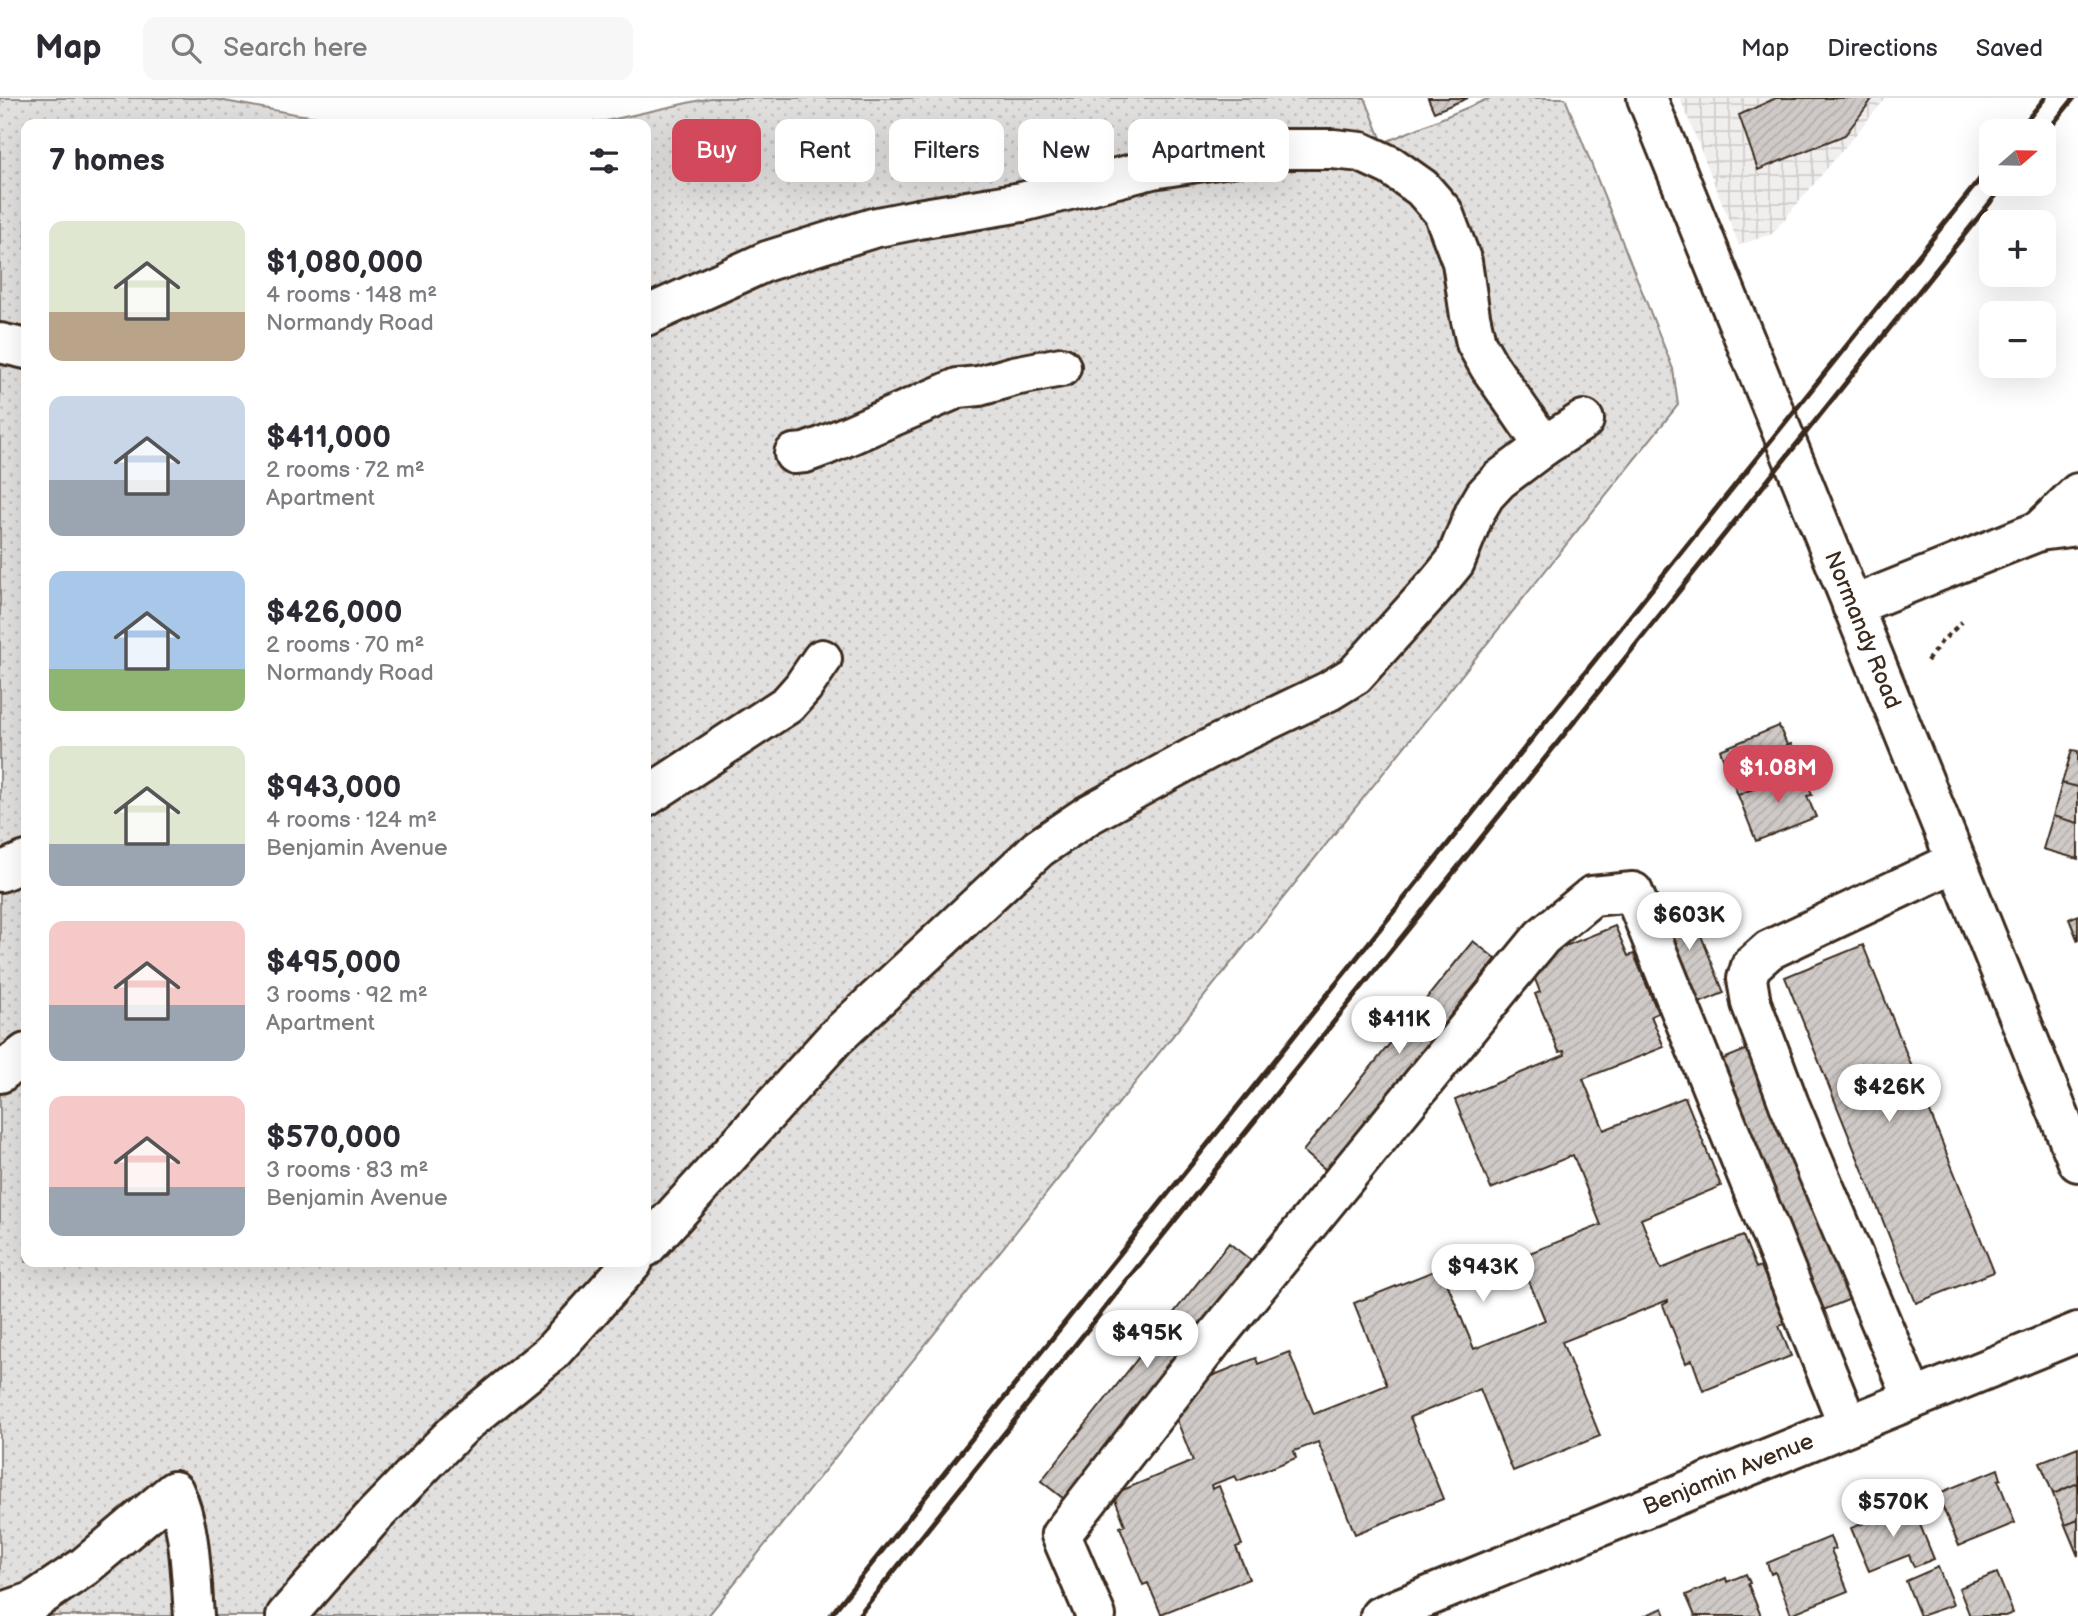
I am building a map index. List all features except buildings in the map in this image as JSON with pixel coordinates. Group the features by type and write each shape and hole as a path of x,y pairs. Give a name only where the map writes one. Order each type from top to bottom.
{"street":[{"name":"Normandy Road","path":"1647,98 2078,1162"},
{"path":"651,314 767,261 873,228 1022,202 1152,169 1283,149 1361,152 1391,166 1422,188 1443,212 1462,262 1476,342 1489,366 1545,446"},
{"path":"0,343 21,348"},
{"path":"794,454 815,450 958,388 979,386 1061,367"},
{"path":"651,1241 835,1038 1039,848 1088,815 1148,782 1220,743 1329,691 1355,675 1455,562 1475,512 1485,495 1499,480 1584,420"},
{"path":"2039,531 2078,494"},
{"path":"1852,606 2039,531 2078,526"},
{"path":"651,794 788,704 822,659"},
{"path":"0,872 21,862"},
{"path":"1913,1398 1789,1104 1751,1003 1747,979 1751,966 1769,950 1955,862"},
{"path":"1096,1616 1061,1535 1213,1340 1542,937 1592,896 1633,892 1848,1425"},
{"path":"0,1073 21,1057"},
{"path":"286,1616 374,1516 440,1448 489,1403 551,1353 628,1267"},
{"name":"Benjamin Avenue","path":"1380,1616 2078,1332"},
{"path":"0,1613 32,1602 62,1582 134,1527 174,1491 183,1521 194,1616"}],"path":[{"path":"1927,661 1942,641 1962,622"}],"shaded area":[{"path":"0,98 208,98 333,119 21,119 21,1267 651,1267 651,119 615,119 710,98 1365,98 1383,143 1490,98 1565,98 1673,369 1678,405 708,1616 0,1616"},
{"path":"1680,98 1886,98 1772,234 1739,245"}],"railway":[{"path":"2028,119 2045,98"},
{"path":"2056,120 2074,98"},
{"path":"830,1616 1979,180"},
{"path":"858,1616 1995,196"}]}
